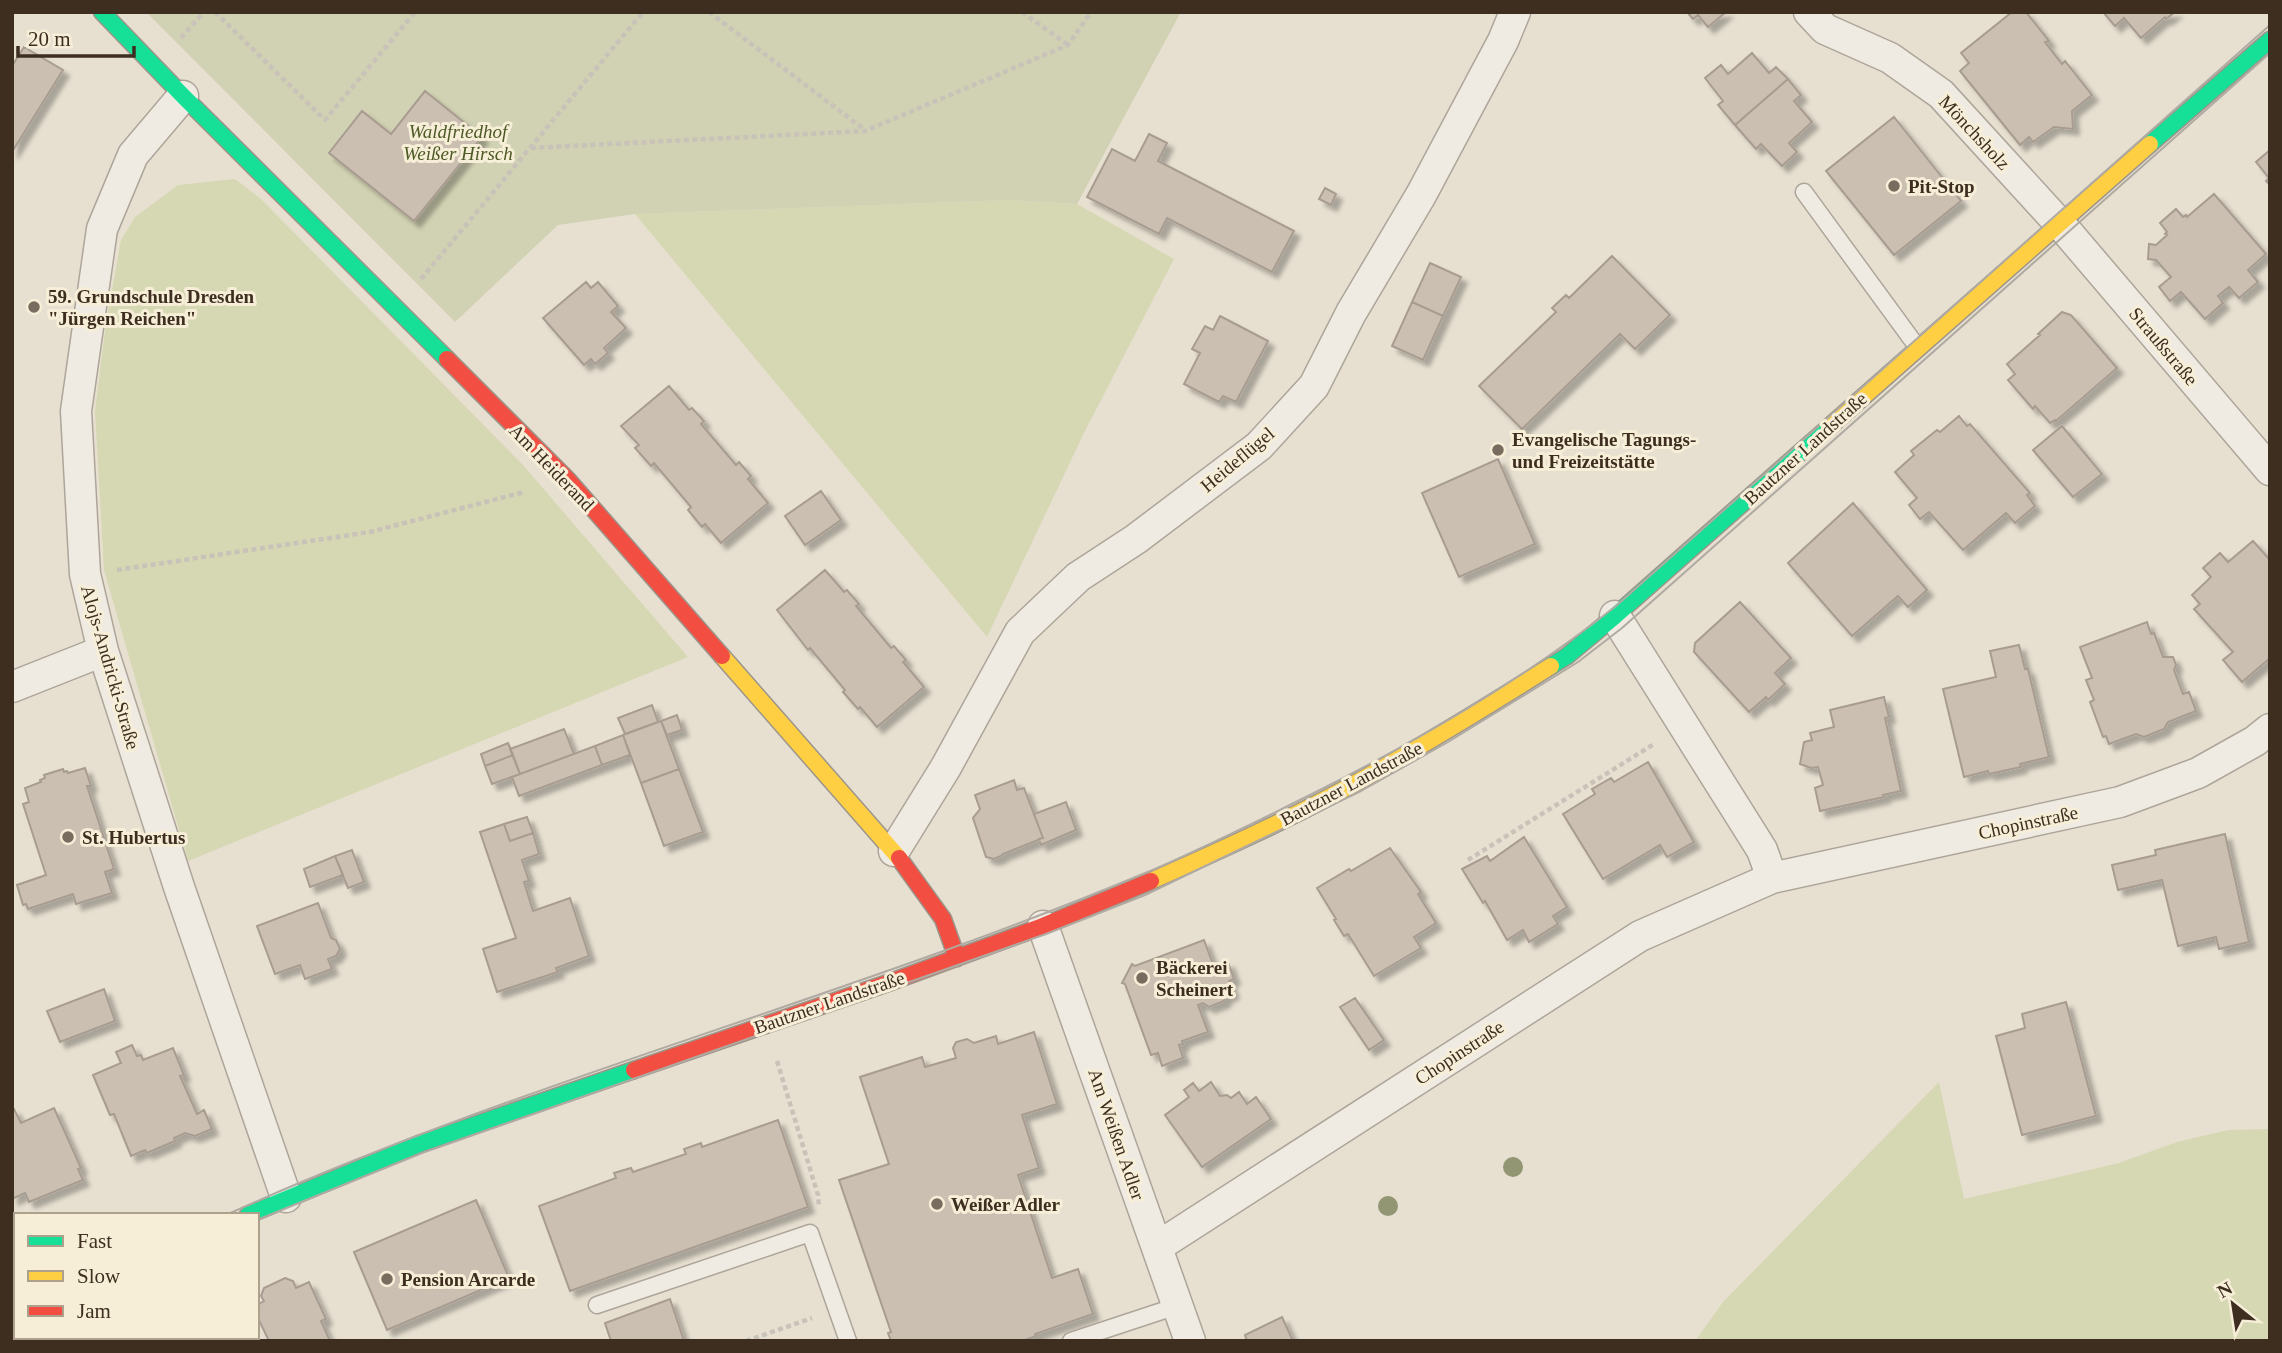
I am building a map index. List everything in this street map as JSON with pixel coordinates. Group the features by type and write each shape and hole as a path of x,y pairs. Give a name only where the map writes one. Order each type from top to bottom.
{"main road":[{"name":"Am Heiderand","path":"102,12 568,481 894,851 943,919 957,958"},
{"name":"Bautzner Landstraße","path":"252,1213 419,1144 957,958 1141,887 1356,783 1445,733 1567,656 1615,616 2270,40"}],"street":[{"name":"Heideflügel","path":"894,851 946,767 1020,632 1078,578 1136,539 1259,446 1314,386 1351,313 1421,195 1503,41 1515,12"},
{"name":"Mönchsholz","path":"1809,12 1825,29 1890,58 1941,94 2059,223"},
{"name":"Alojs-Andricki-Straße","path":"183,96 133,155 102,229 76,411 85,575 103,651 178,887 286,1197"},
{"name":"Straußstraße","path":"2059,223 2270,470"},
{"path":"1615,616 1762,850 1772,878"},
{"path":"12,687 103,651"},
{"name":"Chopinstraße","path":"1157,1247 1640,936 1772,878 2120,802 2198,773 2255,741 2270,729"},
{"name":"Am Weißen Adler","path":"1043,926 1190,1341"}],"lane":[{"path":"1804,192 1917,348"},
{"path":"597,1305 810,1233 848,1341"},
{"path":"1071,1341 1177,1306"}],"path":[{"path":"215,12 325,120 415,12"},
{"path":"396,309 643,12"},
{"path":"709,12 866,131"},
{"path":"1022,12 1069,45"},
{"path":"531,148 866,131 1069,45 1091,12"},
{"path":"85,575 370,531 568,481"},
{"path":"1468,860 1685,725"},
{"path":"766,1024 818,1195"},
{"path":"746,1341 837,1310"}],"green space":[{"name":"Waldfriedhof Weißer Hirsch","path":"146,12 1181,12 1077,204 1009,200 635,214 558,225 455,322"},
{"path":"235,179 260,198 523,465 688,657 188,861 104,570 95,411 106,323 121,240 135,217 178,185"},
{"path":"1009,200 1077,204 1174,259 1084,433 987,637 635,214"},
{"path":"1939,1082 1964,1199 2119,1163 2177,1142 2228,1130 2270,1129 2270,1341 1695,1341 1723,1302"}],"building":[{"path":"1687,12 1726,12 1708,27 1698,15 1693,19"},
{"path":"2012,12 2026,12 2049,41 2045,42 2062,64 2065,61 2092,95 2072,111 2073,129 2054,127 2033,142 2029,137 2020,145 1960,71 1969,63 1961,53"},
{"path":"2103,12 2175,12 2166,19 2165,17 2141,38 2124,18 2115,26"},
{"path":"24,47 63,70 12,152 12,66"},
{"path":"1752,53 1769,73 1776,67 1788,79 1735,125 1718,105 1723,101 1705,78 1721,65 1728,74"},
{"path":"1788,79 1801,95 1794,101 1812,122 1789,143 1797,152 1782,166 1761,144 1756,149 1735,125"},
{"path":"425,91 482,137 414,221 329,153 362,111 391,134"},
{"name":"Pit-Stop","path":"1894,117 1961,201 1894,255 1826,171"},
{"path":"1149,134 1167,143 1158,161 1294,231 1272,272 1167,218 1159,234 1087,197 1112,149 1135,161"},
{"path":"2270,150 2270,185 2266,181 2269,178 2256,162"},
{"path":"1325,188 1336,194 1331,205 1319,199"},
{"path":"2214,194 2266,254 2248,270 2258,282 2239,298 2229,287 2218,296 2223,303 2205,319 2181,292 2170,301 2159,287 2171,277 2156,260 2148,259 2149,244 2156,245 2167,235 2160,223 2176,209 2183,217 2187,217"},
{"path":"1612,256 1670,315 1635,349 1620,334 1522,429 1479,386 1556,312 1552,308 1566,295 1569,298"},
{"path":"1430,263 1461,277 1443,316 1412,302"},
{"path":"586,282 591,288 598,282 618,306 611,312 626,328 604,348 608,353 595,364 591,359 584,365 543,318"},
{"path":"1412,302 1443,316 1423,360 1392,346"},
{"path":"2062,312 2071,315 2117,368 2056,421 2050,423 2035,406 2033,409 2008,380 2015,374 2007,364"},
{"path":"1220,316 1268,341 1236,402 1223,396 1219,402 1184,384 1200,353 1192,349 1205,326 1213,330"},
{"path":"669,386 689,410 692,408 704,421 701,424 736,465 739,462 751,476 748,479 768,503 721,543 705,524 702,527 688,510 691,507 654,463 651,466 635,448 639,445 621,426"},
{"path":"1959,416 1967,426 1970,424 2030,493 2027,495 2035,506 2015,523 2006,513 1963,550 1929,512 1920,519 1909,505 1917,498 1895,472 1914,455 1911,451"},
{"path":"2062,426 2102,474 2073,497 2033,450"},
{"path":"1498,459 1535,544 1459,577 1422,493"},
{"path":"821,491 841,520 805,545 785,516"},
{"path":"1853,503 1927,590 1908,607 1898,596 1852,636 1788,563"},
{"path":"2253,541 2270,560 2270,658 2242,682 2223,660 2233,652 2194,609 2200,604 2192,595 2211,577 2203,568 2220,553 2228,562"},
{"path":"825,570 844,592 847,590 859,604 856,606 891,648 894,646 906,660 903,662 924,687 877,727 843,692 845,690 810,648 808,650 777,610"},
{"path":"1740,602 1791,658 1775,673 1785,684 1768,700 1766,697 1749,712 1694,652 1695,643"},
{"path":"2147,622 2163,657 2173,657 2176,665 2174,670 2183,694 2189,692 2196,711 2168,722 2164,729 2144,737 2136,734 2109,744 2106,736 2103,737 2090,702 2094,700 2086,680 2092,678 2080,647"},
{"path":"2019,645 2025,669 2028,669 2049,757 2020,764 2021,767 1964,777 1943,689 1996,677 1990,651"},
{"path":"1884,697 1889,717 1885,718 1901,791 1820,811 1815,788 1823,785 1818,767 1811,768 1800,764 1804,742 1812,740 1810,733 1834,727 1830,710"},
{"path":"652,705 658,722 625,734 618,718"},
{"path":"677,715 682,730 667,735 661,721"},
{"path":"661,721 679,769 641,783 623,735"},
{"path":"564,729 574,754 520,774 510,749"},
{"path":"623,735 630,755 602,765 595,746"},
{"path":"508,743 513,755 485,766 481,754"},
{"path":"595,746 602,765 519,796 512,777"},
{"path":"513,755 520,774 492,784 485,766"},
{"path":"1648,762 1694,842 1667,857 1660,845 1603,879 1563,814 1595,794 1592,789 1611,778 1614,782"},
{"name":"St. Hubertus","path":"85,768 91,786 87,786 114,869 105,872 112,893 76,904 73,894 28,909 26,904 23,905 17,885 46,875 23,804 29,802 25,788 41,782 40,780 45,778 44,775 63,769 68,773"},
{"path":"679,769 703,832 664,846 641,783"},
{"path":"1014,780 1017,790 1024,788 1043,838 994,859 986,857 973,818 980,809 975,795"},
{"path":"1066,802 1076,830 1041,845 1039,839 1043,838 1034,814"},
{"path":"527,817 533,833 510,841 504,824"},
{"path":"504,824 510,841 533,833 539,854 522,860 529,881 524,882 533,911 570,898 589,956 556,968 558,972 497,992 483,949 516,938 480,832"},
{"path":"2225,834 2249,942 2219,949 2216,937 2178,946 2162,880 2118,890 2112,865 2156,855 2155,850"},
{"path":"1524,837 1567,907 1553,916 1558,924 1529,942 1523,930 1507,940 1485,901 1483,903 1462,869 1487,856 1490,861"},
{"path":"1390,848 1421,892 1418,894 1436,923 1414,937 1421,948 1374,976 1348,934 1344,936 1317,888"},
{"path":"352,850 364,882 348,888 335,856"},
{"path":"335,856 343,875 310,887 304,869"},
{"path":"318,903 331,938 336,940 340,949 336,956 328,959 332,969 305,979 300,965 275,974 257,926"},
{"path":"1204,940 1214,967 1228,962 1234,979 1229,981 1233,993 1226,996 1224,1001 1209,1007 1203,1003 1198,1005 1208,1032 1182,1041 1183,1044 1179,1045 1183,1058 1162,1066 1158,1053 1151,1055 1125,984 1122,983 1132,964 1135,966"},
{"path":"104,989 115,1021 60,1042 47,1011"},
{"path":"1355,998 1384,1040 1369,1050 1340,1007"},
{"path":"2066,1002 2096,1116 2022,1135 1996,1036 2025,1028 2022,1014"},
{"name":"Weißer Adler","path":"1034,1032 1057,1104 1022,1115 1039,1168 1018,1175 1052,1278 1078,1269 1093,1314 1022,1341 891,1341 888,1333 891,1332 839,1180 889,1164 860,1077 922,1057 925,1067 956,1058 953,1048 956,1042 967,1039 974,1043 996,1036 998,1044"},
{"path":"132,1045 137,1056 141,1055 143,1060 173,1048 184,1075 180,1076 197,1114 204,1110 212,1129 195,1136 185,1133 174,1138 175,1141 147,1153 145,1150 131,1156 114,1114 110,1115 93,1075 121,1063 116,1052"},
{"path":"1211,1082 1220,1096 1227,1095 1231,1098 1239,1092 1247,1104 1256,1097 1271,1119 1202,1167 1165,1115 1189,1097 1184,1090 1193,1083 1199,1091"},
{"path":"54,1108 81,1168 78,1169 83,1180 29,1202 25,1193 12,1199 12,1110 14,1109 21,1123"},
{"path":"778,1120 808,1207 570,1291 539,1206 616,1178 614,1173 631,1168 633,1172 686,1154 684,1149 701,1143 702,1147"},
{"path":"476,1200 509,1278 387,1330 354,1252"},
{"path":"285,1278 293,1281 296,1288 309,1282 326,1319 321,1321 330,1341 269,1341 259,1320 259,1304 264,1301 261,1296 264,1288"},
{"path":"670,1299 684,1341 611,1341 605,1323"},
{"path":"1282,1317 1293,1341 1247,1341 1245,1335"}],"tram line":[{"path":"231,1213 451,1123 910,963 1138,876 1304,798 1426,733 1504,686 1616,606 2270,25"},
{"path":"259,1219 422,1153 1046,934 1145,895 1361,791 1448,742 1578,662 1622,628 2270,53"}],"traffic: fast":[{"path":"102,12 447,359"},
{"path":"2150,144 2270,40"},
{"path":"1551,666 1615,616 1829,427"},
{"path":"253,1213 419,1144 634,1070"}],"traffic: slow":[{"path":"1829,427 2150,144"},
{"path":"722,656 899,858"},
{"path":"1151,881 1334,795 1551,666"}],"traffic: jam":[{"path":"447,359 568,480 722,656"},
{"path":"899,858 943,919 957,958"},
{"path":"634,1070 885,984 1043,926 1151,881"}],"place":[{"name":"Pit-Stop","path":"1894,186"},
{"name":"59. Grundschule Dresden \"Jürgen Reichen\"","path":"34,307"},
{"name":"Evangelische Tagungs- und Freizeitstätte","path":"1498,450"},
{"name":"St. Hubertus","path":"68,837"},
{"name":"Bäckerei Scheinert","path":"1142,978"},
{"name":"Weißer Adler","path":"937,1204"},
{"name":"Pension Arcarde","path":"387,1279"}]}
